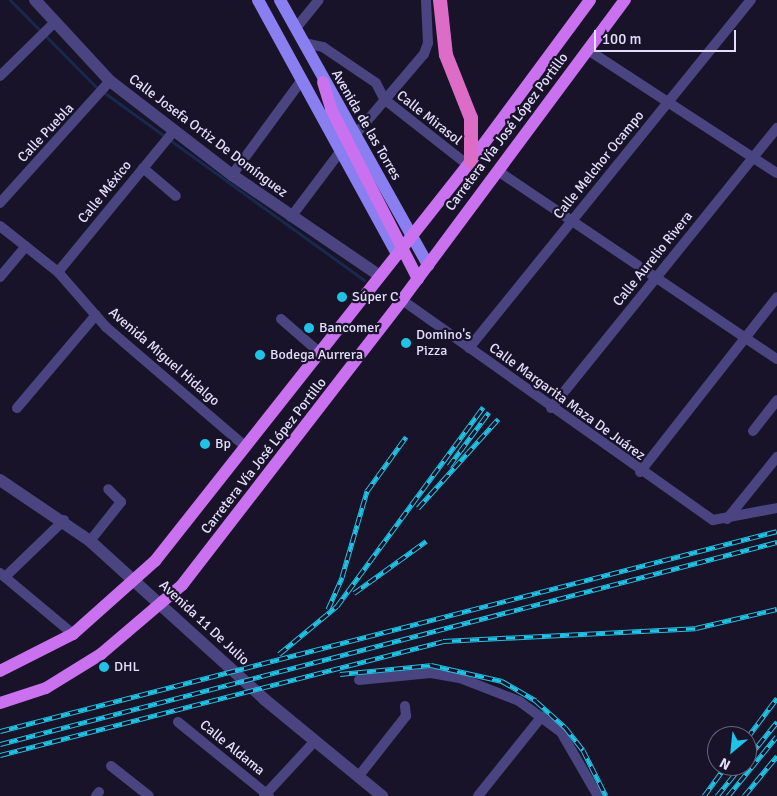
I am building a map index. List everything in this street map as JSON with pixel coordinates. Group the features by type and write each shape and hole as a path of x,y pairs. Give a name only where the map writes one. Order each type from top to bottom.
{"highway":[{"path":"440,0 446,55 471,118 470,163"}],"main road":[{"path":"258,0 284,45 301,81 340,152 418,279"},
{"name":"Avenida de las Torres","path":"280,0 323,82 356,135 428,265"},
{"name":"Carretera Vía José López Portillo","path":"0,671 72,634 155,561 470,163 590,0"},
{"name":"Carretera Vía José López Portillo","path":"0,703 46,688 73,672 164,604 266,480 625,0"},
{"path":"270,21 286,12"},
{"path":"284,45 323,82 331,109 400,250"}],"street":[{"name":"Calle Josefa Ortiz De Domínguez","path":"35,0 107,84 169,136 232,175 380,276"},
{"path":"296,28 319,0"},
{"path":"356,135 426,48 426,0"},
{"name":"Calle Melchor Ocampo","path":"469,348 751,0"},
{"path":"0,76 54,23"},
{"name":"Calle Mirasol","path":"304,43 323,47 376,83 384,99 470,163"},
{"path":"588,50 777,173"},
{"path":"232,175 301,81"},
{"name":"Calle Puebla","path":"0,203 97,98 107,84"},
{"name":"Calle Aurelio Rivera","path":"551,408 777,128"},
{"name":"Calle México","path":"58,272 169,136"},
{"path":"291,217 340,152"},
{"path":"143,168 176,196"},
{"path":"498,171 777,359"},
{"name":"Avenida Miguel Hidalgo","path":"0,226 58,272 96,315 245,446"},
{"path":"0,277 26,246"},
{"path":"640,472 777,297"},
{"name":"Calle Margarita Maza De Juárez","path":"402,300 640,472 723,521"},
{"path":"17,408 96,315"},
{"path":"281,319 319,352"},
{"path":"753,431 777,400"},
{"path":"723,521 777,457"},
{"name":"Avenida 11 De Julio","path":"0,480 64,520 90,541 164,604 314,742 382,796"},
{"path":"90,541 121,502 108,489"},
{"path":"723,521 777,508"},
{"path":"64,520 2,575 72,634"},
{"path":"358,680 399,673 460,678 498,691 542,716 574,750 598,796"},
{"path":"358,777 406,716 405,706"},
{"path":"478,796 542,716"},
{"name":"Calle Aldama","path":"178,722 266,795"},
{"path":"266,795 314,742"},
{"path":"111,766 150,796"}],"waterway":[{"path":"10,0 95,86 364,280"}],"railway":[{"path":"279,654 337,606 483,407"},
{"path":"449,466 489,412"},
{"path":"418,508 498,419"},
{"path":"328,609 342,577 367,491 406,437"},
{"path":"0,731 777,531"},
{"path":"354,593 426,541"},
{"path":"0,744 777,542"},
{"path":"0,755 443,641 696,628 777,609"},
{"path":"340,674 431,665 502,681 536,701 565,727 583,750 606,796"},
{"path":"756,726 777,698"},
{"path":"757,747 777,722"},
{"path":"728,796 777,736"},
{"path":"744,796 777,756"},
{"path":"704,796 719,776"},
{"path":"717,796 733,776"}],"place":[{"name":"Súper C","path":"342,297"},
{"name":"Bancomer","path":"309,328"},
{"name":"Domino's Pizza","path":"406,343"},
{"name":"Bodega Aurrera","path":"260,355"},
{"name":"Bp","path":"205,444"},
{"name":"DHL","path":"104,667"}]}
